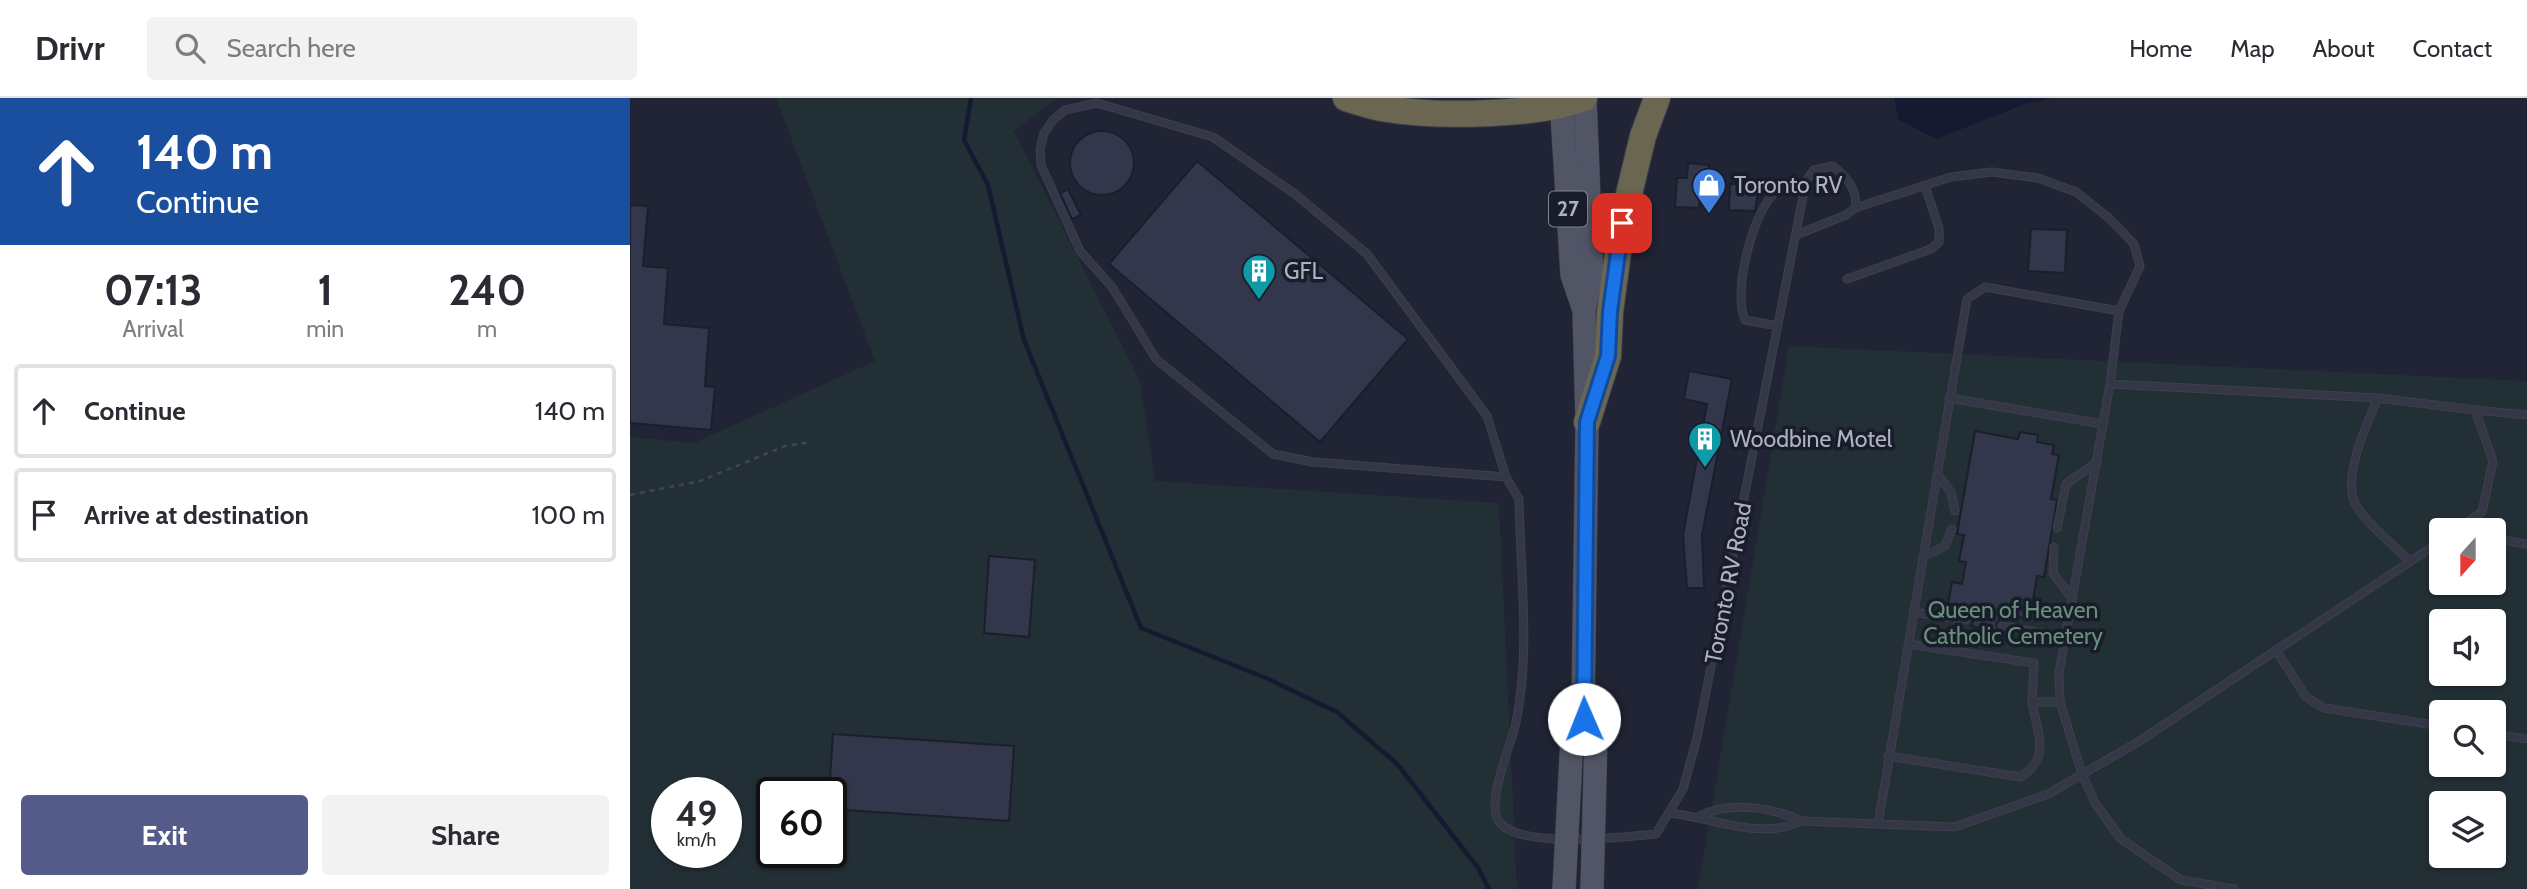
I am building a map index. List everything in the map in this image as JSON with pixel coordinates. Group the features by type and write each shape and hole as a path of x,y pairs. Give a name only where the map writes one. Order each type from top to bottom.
{"highway":[{"path":"1346,98 1386,109 1425,113 1573,100"},
{"path":"1587,422 1608,356 1610,312 1622,223 1643,136 1657,98"}],"main road":[{"name":"27","path":"1564,889 1572,738 1584,719 1587,422 1584,310 1572,275 1573,100"},
{"name":"27","path":"1584,719 1596,736 1592,889"}],"lane":[{"path":"1097,103 1213,137 1295,194 1367,254 1486,416 1506,477 1313,463 1273,454 1156,359 1112,287 1080,251 1041,165 1040,149 1044,133 1053,120 1081,104 1097,103"},
{"path":"1778,326 1745,320 1739,308 1748,247 1767,201 1778,190 1791,185 1805,187 1814,170 1833,166 1849,179 1856,199 1855,208"},
{"path":"1796,235 1846,215 1855,208 1951,177 1992,172 2038,178 2076,192 2109,218 2134,244 2140,266 2119,311 2110,384 2059,673 2060,702 2082,774 2095,803 2121,839 2181,880 2234,889"},
{"path":"1847,279 1931,249 1939,242 1939,228 1925,186"},
{"name":"Toronto RV Road","path":"1506,477 1519,499 1522,659 1516,720 1493,801 1498,821 1514,833 1566,840 1656,834 1683,789 1697,738 1805,187"},
{"path":"1878,824 1964,310 1973,293 1984,287 2119,311"},
{"path":"2110,384 2378,398 2527,415"},
{"path":"1949,398 2103,424"},
{"path":"2378,398 2361,436 2352,474 2356,505 2410,562"},
{"path":"2474,518 2482,512 2493,461 2475,410"},
{"path":"2057,528 2066,484 2097,462"},
{"path":"1938,475 1951,492 1955,511"},
{"path":"1923,557 1945,546 1952,529"},
{"path":"2506,541 2527,544"},
{"path":"2054,547 2053,573 2072,598"},
{"path":"1700,816 1718,807 1785,812 1801,821 1955,827 2048,794 2138,742 2429,549"},
{"path":"1913,612 1966,620"},
{"path":"2002,626 2065,637"},
{"path":"1888,756 2020,777 2034,769 2041,755 2032,702 2034,663 1908,644"},
{"path":"2276,650 2306,697 2324,708 2429,724"},
{"path":"2032,702 2060,702"},
{"path":"2506,736 2527,739"},
{"path":"1669,813 1700,816 1720,825 1786,828 1801,821"}],"path":[{"path":"630,495 700,481 785,446 811,442"}],"green space":[{"path":"776,98 1058,98 1014,131 1140,381 1155,481 1499,503 1517,889 630,889 630,437 694,443 875,361"},
{"name":"Queen of Heaven Catholic Cemetery","path":"1789,346 2527,381 2527,889 1698,889"}],"water":[{"path":"1894,98 2052,98 2025,104 1936,139 1899,120"}],"building":[{"path":"1096,131 1108,131 1125,140 1132,151 1132,175 1125,186 1108,195 1096,195 1084,190 1075,181 1070,169 1070,157 1075,145 1084,136"},
{"name":"GFL","path":"1197,161 1408,339 1320,442 1109,264"},
{"path":"1688,163 1709,165 1707,187 1701,186 1699,208 1675,207 1677,178 1687,178"},
{"path":"1730,184 1759,186 1755,211 1729,210"},
{"path":"1068,189 1081,215 1072,219 1060,193"},
{"path":"630,205 648,206 643,266 668,268 664,324 709,328 705,386 715,387 711,430 630,423"},
{"path":"2031,229 2067,230 2065,273 2028,271"},
{"name":"Woodbine Motel","path":"1689,371 1732,379 1702,535 1704,588 1687,588 1683,535 1707,404 1684,399"},
{"path":"1975,431 2018,439 2020,432 2038,435 2037,442 2054,445 2052,454 2059,455 2051,499 2057,500 2044,577 2037,576 2030,619 2003,614 1996,624 1998,631 1972,626 1975,609 1948,604 1952,582 1962,584 1966,562 1959,561 1964,535 1957,534"},
{"path":"989,556 1035,560 1029,637 984,633"},
{"path":"833,734 1014,746 1009,821 847,810 847,777 830,777"}],"waterway":[{"path":"971,98 964,140 988,185 1024,340 1141,628 1266,678 1337,712 1398,765 1478,868 1489,889"}],"place":[{"name":"Toronto RV","path":"1709,215"},
{"name":"GFL","path":"1259,301"},
{"name":"Woodbine Motel","path":"1705,469"}],"route":[{"path":"1584,719 1587,422 1608,356 1610,312 1622,223"}]}
